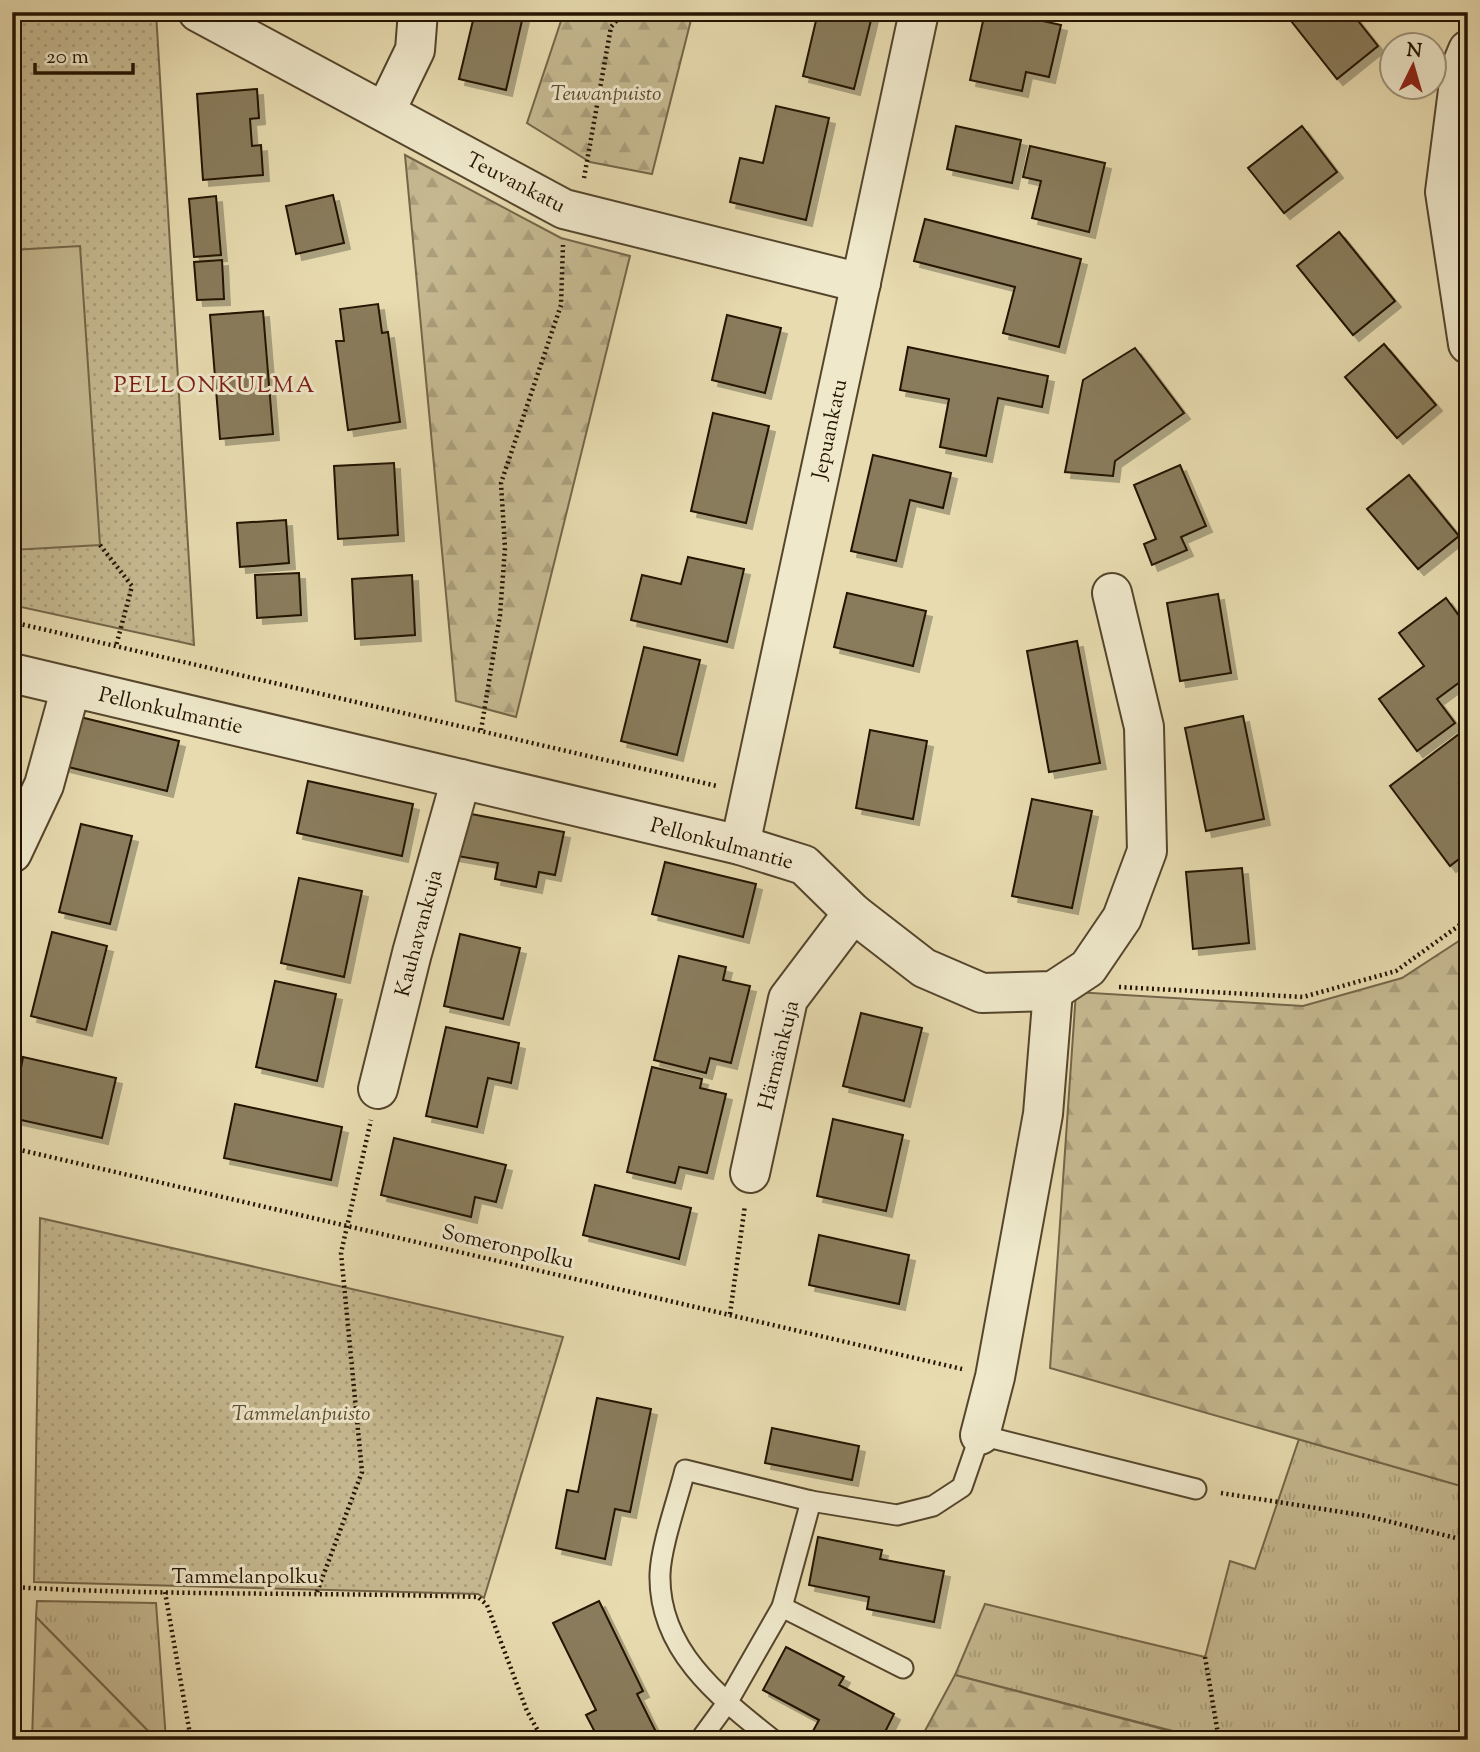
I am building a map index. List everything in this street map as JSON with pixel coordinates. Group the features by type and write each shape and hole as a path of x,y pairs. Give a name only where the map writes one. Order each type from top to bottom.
{"street":[{"name":"Teuvankatu","path":"198,12 564,209 861,284"},
{"path":"384,112 415,50 418,12"},
{"name":"Jepuankatu","path":"740,845 919,12"},
{"path":"1468,50 1461,67 1445,192 1468,344"},
{"path":"980,1435 995,1377 1043,1114 1053,992 1088,968 1122,918 1147,851 1144,727 1111,593"},
{"name":"Pellonkulmantie","path":"12,673 740,845 804,865 853,913 924,968 982,993 1053,992"},
{"path":"12,853 44,785 71,687"},
{"name":"Kauhavankuja","path":"378,1088 412,953 461,779"},
{"name":"Härmänkuja","path":"750,1173 788,999 853,913"}],"lane":[{"path":"773,1740 727,1703 686,1661 664,1614 660,1573 685,1470 811,1501 897,1516 933,1506 962,1487 980,1435 1196,1489"},
{"path":"700,1740 727,1703 782,1607 811,1501"},
{"path":"782,1607 903,1668"}],"path":[{"path":"584,178 611,27 624,12"},
{"path":"572,171 584,178 598,181"},
{"path":"481,730 500,615 505,548 501,483 561,305 564,209"},
{"path":"100,545 132,586 116,646"},
{"path":"12,621 751,794"},
{"path":"1088,968 1117,987 1303,997 1396,971 1468,919"},
{"path":"317,1592 362,1472 341,1254 378,1088"},
{"name":"Someronpolku","path":"12,1148 995,1377"},
{"path":"730,1314 750,1173"},
{"path":"1196,1489 1367,1516 1468,1541"},
{"name":"Tammelanpolku","path":"12,1587 100,1593 317,1592 478,1597 487,1605 527,1711 543,1740"},
{"path":"165,1592 191,1740"},
{"path":"1205,1657 1219,1740"}],"green space":[{"path":"12,12 156,12 194,645 12,605"},
{"name":"Teuvanpuisto","path":"564,12 693,12 652,174 590,162 527,123"},
{"path":"405,155 561,238 630,256 516,717 456,701"},
{"path":"80,246 100,545 12,550 12,250"},
{"path":"1468,935 1468,1488 1050,1368 1076,992 1303,1006 1402,978"},
{"name":"Tammelanpuisto","path":"40,1218 563,1337 484,1598 478,1594 34,1582"},
{"path":"1299,1439 1468,1488 1468,1740 1208,1740 955,1675 985,1604 1205,1657 1230,1561 1255,1569"},
{"path":"37,1601 156,1603 166,1740 157,1740 36,1617"},
{"path":"36,1617 157,1740 32,1740"},
{"path":"955,1675 1205,1740 920,1740"}],"building":[{"path":"475,12 524,12 506,90 459,79"},
{"path":"818,12 873,12 854,89 803,76"},
{"path":"985,12 1002,12 1061,25 1049,77 1026,72 1022,91 970,80"},
{"path":"1284,12 1351,12 1378,46 1337,79"},
{"path":"257,89 259,118 250,119 252,146 261,145 263,175 203,180 197,94"},
{"path":"776,106 829,118 806,220 730,202 740,158 763,163"},
{"path":"956,126 1021,140 1012,183 947,169"},
{"path":"1302,126 1337,172 1284,213 1248,168"},
{"path":"1030,146 1105,163 1089,232 1032,218 1041,181 1023,177"},
{"path":"333,195 344,243 296,254 286,206"},
{"path":"216,196 221,255 194,257 189,199"},
{"path":"925,219 1081,259 1059,347 1003,333 1015,287 914,261"},
{"path":"1339,232 1395,301 1353,335 1297,266"},
{"path":"222,260 224,299 197,300 194,262"},
{"path":"378,304 382,333 388,332 400,422 348,430 336,341 344,341 340,309"},
{"path":"263,311 273,434 220,439 210,315"},
{"path":"727,315 781,328 765,393 712,380"},
{"path":"1384,344 1436,405 1397,438 1345,377"},
{"path":"908,347 1048,376 1042,407 998,398 986,456 940,447 949,399 900,390"},
{"path":"1135,348 1184,413 1115,461 1113,476 1065,472 1083,380"},
{"path":"713,413 769,426 746,523 691,511"},
{"path":"873,455 951,473 943,508 910,500 896,561 851,551"},
{"path":"394,463 398,535 338,539 334,466"},
{"path":"1180,465 1206,526 1181,537 1187,550 1152,565 1144,544 1156,539 1134,485"},
{"path":"1409,475 1459,536 1418,569 1367,509"},
{"path":"286,520 289,563 240,567 237,523"},
{"path":"688,557 744,569 727,642 631,620 642,575 681,584"},
{"path":"299,573 301,615 257,618 255,575"},
{"path":"412,575 415,635 355,639 352,579"},
{"path":"847,593 926,611 913,666 834,647"},
{"path":"1218,594 1231,673 1180,681 1167,603"},
{"path":"1446,598 1468,628 1468,676 1437,699 1455,723 1417,751 1379,699 1424,666 1399,633"},
{"path":"1077,641 1100,763 1049,772 1027,651"},
{"path":"644,647 700,660 677,755 621,741"},
{"path":"76,716 179,741 167,791 64,766"},
{"path":"1243,716 1264,819 1206,831 1185,728"},
{"path":"870,730 927,741 913,819 856,808"},
{"path":"1463,731 1468,738 1468,777 1459,784 1468,795 1468,852 1450,866 1390,786"},
{"path":"308,781 413,804 402,856 297,833"},
{"path":"1032,799 1092,811 1072,908 1012,896"},
{"path":"461,812 564,832 555,875 539,872 536,887 495,879 498,863 452,855"},
{"path":"81,824 132,836 110,924 59,912"},
{"path":"665,862 756,884 743,937 652,914"},
{"path":"1242,868 1249,943 1193,949 1186,872"},
{"path":"299,878 362,891 344,977 281,963"},
{"path":"52,932 107,946 86,1030 31,1016"},
{"path":"460,934 520,948 503,1019 444,1006"},
{"path":"679,956 726,967 723,980 750,986 731,1063 710,1058 706,1073 654,1060"},
{"path":"275,981 336,994 317,1081 256,1067"},
{"path":"861,1013 922,1028 904,1101 843,1086"},
{"path":"446,1027 519,1043 511,1083 488,1078 477,1127 426,1116"},
{"path":"23,1057 116,1078 102,1138 12,1118 12,1071 20,1073"},
{"path":"652,1067 702,1079 700,1088 726,1094 707,1173 679,1167 675,1183 627,1172"},
{"path":"235,1104 342,1127 331,1180 224,1158"},
{"path":"833,1119 903,1135 886,1211 817,1196"},
{"path":"394,1138 506,1165 496,1202 475,1197 471,1217 381,1195"},
{"path":"595,1185 691,1208 679,1259 583,1235"},
{"path":"819,1235 909,1255 899,1304 809,1285"},
{"path":"597,1398 651,1409 630,1512 615,1509 605,1559 556,1548 567,1490 578,1492"},
{"path":"772,1428 859,1446 852,1480 765,1463"},
{"path":"818,1537 882,1550 880,1559 944,1571 934,1622 867,1609 869,1597 809,1585"},
{"path":"599,1601 643,1691 637,1694 660,1740 599,1740 586,1715 596,1710 553,1623"},
{"path":"786,1647 844,1677 839,1685 894,1714 881,1740 831,1740 813,1731 819,1720 763,1690"}],"district":[{"name":"PELLONKULMA","path":"215,384"}]}
